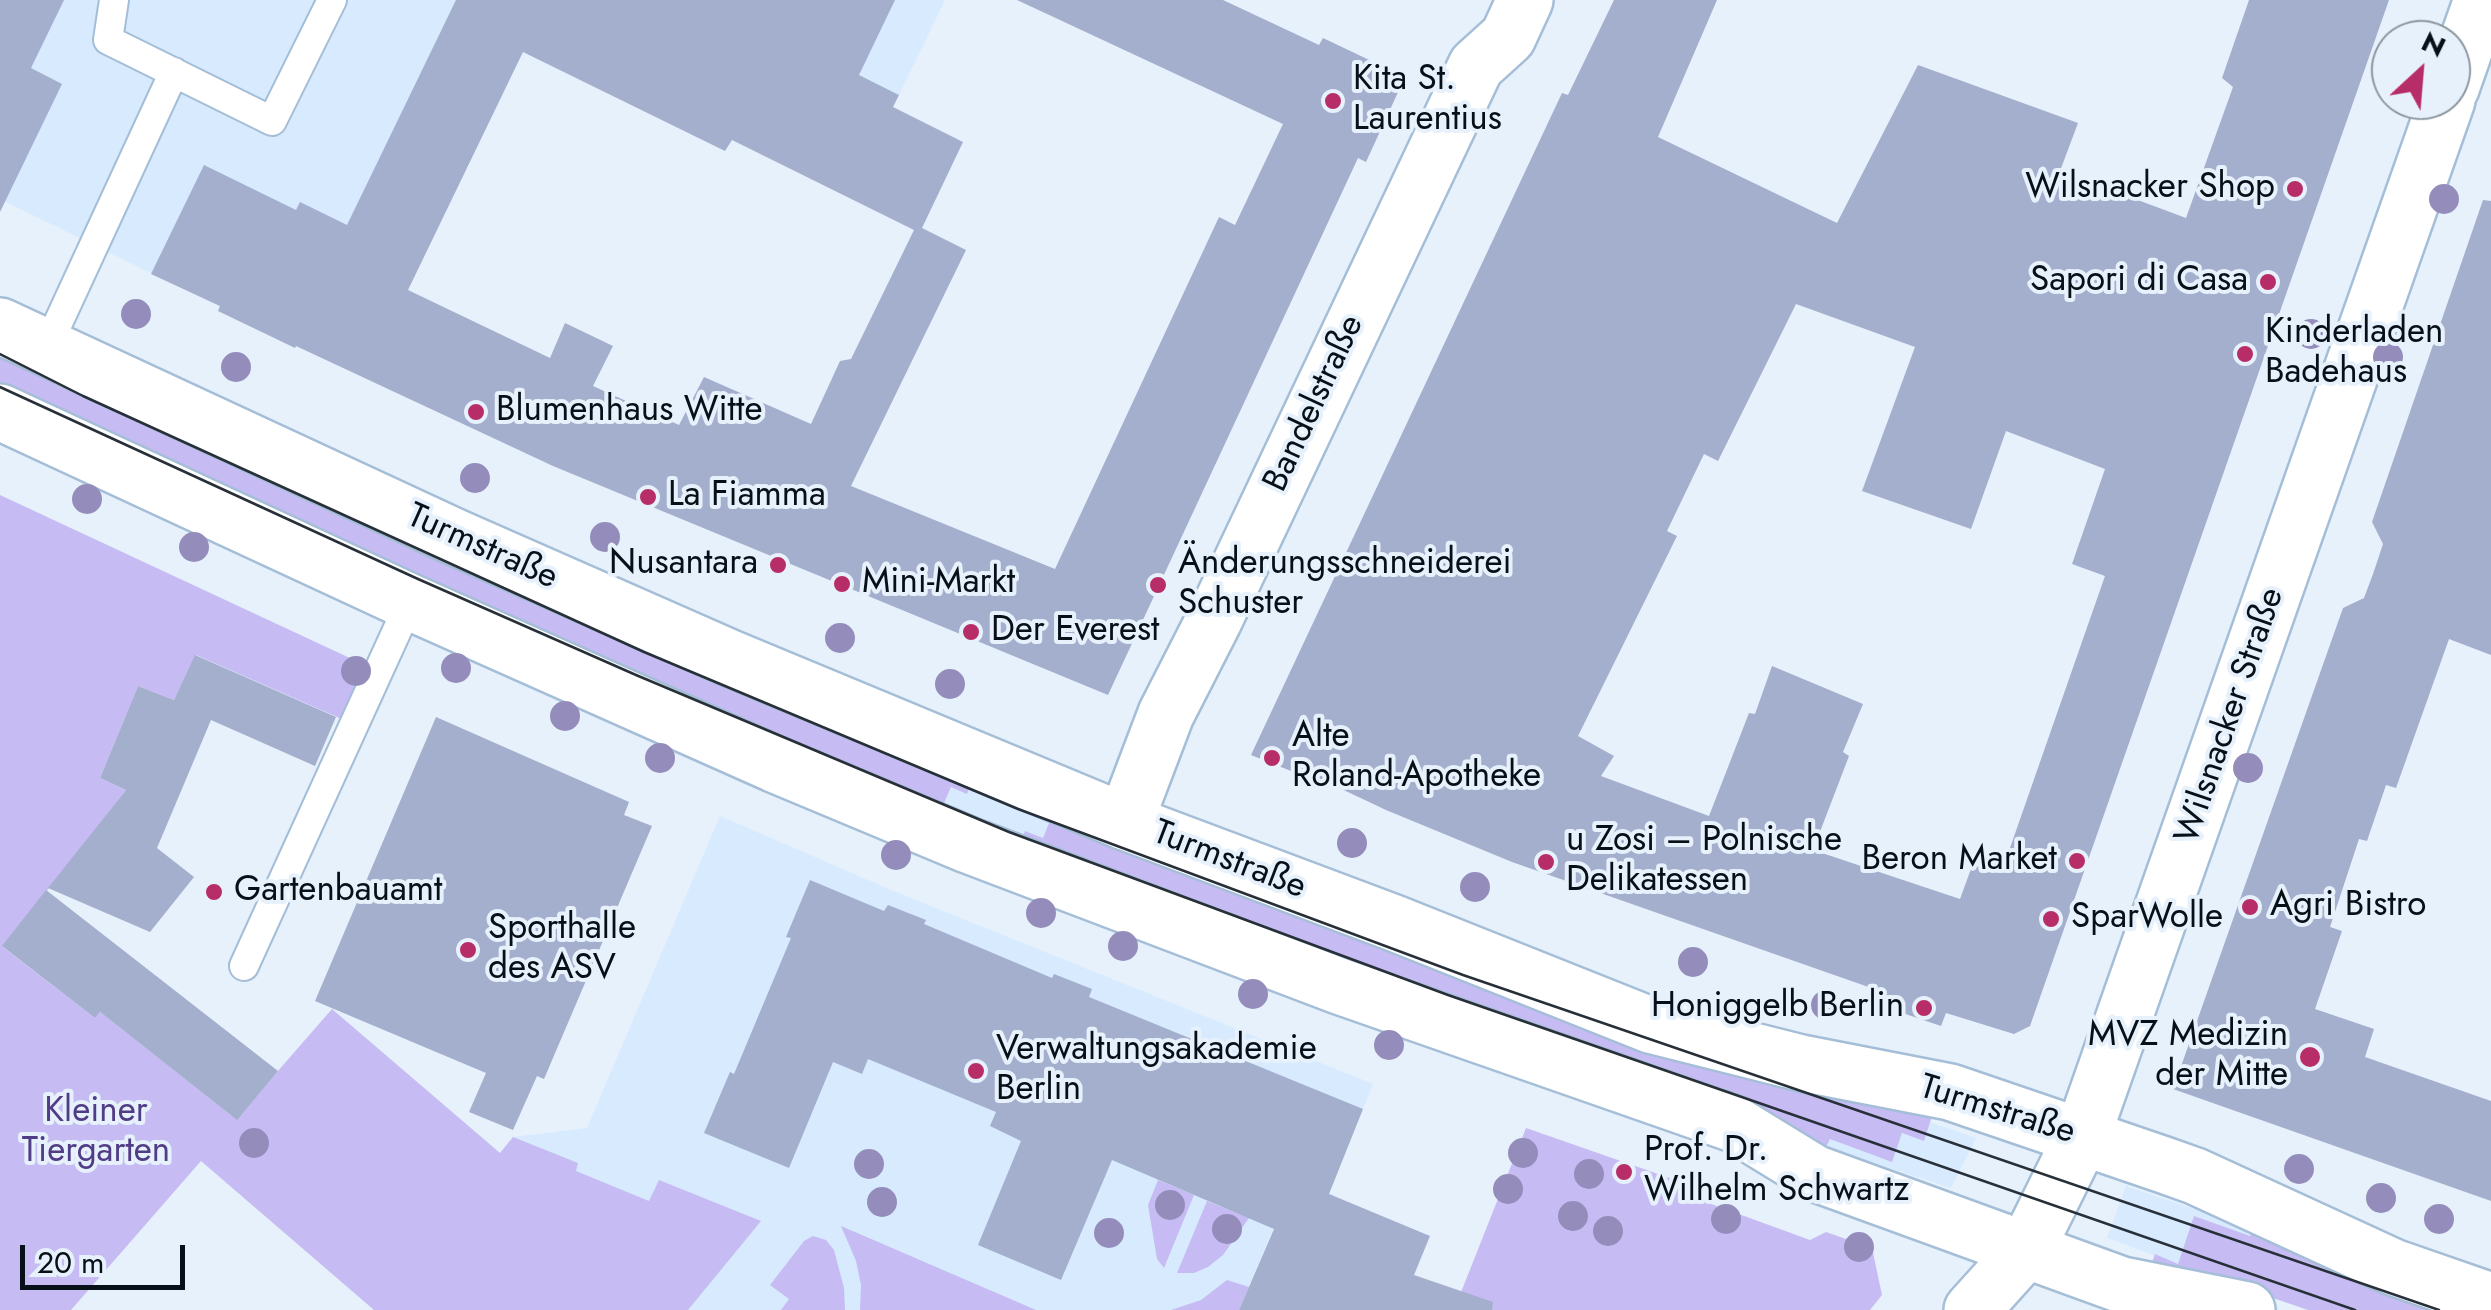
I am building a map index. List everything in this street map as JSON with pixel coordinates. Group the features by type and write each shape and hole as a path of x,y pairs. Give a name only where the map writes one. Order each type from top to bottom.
{"main road":[{"name":"Bandelstraße","path":"1125,822 1166,714 1476,66 1508,38 1526,0"},
{"path":"2471,31 2482,0"},
{"name":"Wilsnacker Straße","path":"1972,1310 2026,1250 2082,1137 2440,120"},
{"name":"Turmstraße","path":"23,337 657,626 1125,822 1394,922 1650,1025 1801,1063 1950,1092 2195,1176 2393,1267 2491,1301"},
{"path":"0,412 410,602 774,764 968,845 1339,986 1734,1124 1814,1173 2122,1285 2247,1310"}],"lane":[{"path":"114,0 108,40 272,121 332,0"},
{"path":"23,337 174,72"},
{"path":"244,966 410,602"}],"shaded area":[{"path":"0,0 548,0 365,378 0,199"},
{"path":"707,0 945,0 899,95"},
{"path":"974,775 1055,808 1043,839 1017,850 938,817 951,787"},
{"name":"Verwaltungsakademie Berlin","path":"720,816 891,890 1373,1084 1329,1193 1335,1196 1319,1236 1277,1219 1239,1310 686,1310 500,1153 513,1137 587,1128"},
{"path":"1930,1122 1976,1138 1951,1188 1826,1147 1829,1139 1902,1133 1924,1140"},
{"path":"2126,1186 2253,1229 2250,1236 2178,1264 2107,1238"}],"green space":[{"path":"0,342 974,775 967,794 951,787 938,817 0,399"},
{"name":"Kleiner Tiergarten","path":"0,495 367,666 344,720 196,655 174,700 138,686 100,778 126,790 3,947 95,1018 100,1012 236,1119 332,1009 500,1153 513,1137 578,1163 576,1171 649,1201 659,1180 761,1221 688,1310 374,1310 201,1161 71,1310 0,1310"},
{"path":"1055,808 1937,1101 1924,1141 1902,1133 1892,1162 1830,1139 1826,1147 1794,1131 1017,850 1025,831 1043,838"},
{"path":"1526,1128 1684,1183 1681,1193 1810,1240 1826,1232 1872,1248 1882,1295 1870,1310 1454,1310"},
{"path":"1158,1180 1194,1195 1164,1268 1157,1259 1148,1205"},
{"path":"1207,1201 1249,1218 1223,1255 1208,1267 1194,1273 1177,1273"},
{"path":"2194,1216 2250,1236 2253,1229 2479,1310 2308,1310 2270,1297 2147,1276 2155,1254 2178,1264"},
{"path":"841,1226 1036,1310 860,1310 861,1285 856,1261"},
{"path":"813,1236 826,1240 834,1250 845,1310 781,1310 789,1299 770,1285 804,1241"},
{"path":"1227,1280 1249,1287 1239,1310 1171,1310 1201,1300"}],"building":[{"path":"0,0 64,0 31,68 62,84 0,212"},
{"path":"456,0 895,0 859,75 899,95 893,107 963,142 922,228 966,250 851,486 1055,569 1219,217 1235,225 1283,124 1017,0 1223,0 1319,45 1323,38 1405,77 1366,162 1358,158 1108,695 553,466 295,348 218,311 220,306 151,274 204,165 296,210 300,202 347,225","holes":["523,52 725,151 732,140 914,230 851,359 840,361 811,424 704,377 679,425 593,386 613,346 565,323 550,358 408,290"]},
{"path":"1614,0 1717,0 1658,137 1837,223 1918,65 2078,123 2060,171 2186,218 2233,87 2222,78 2249,0 2389,0 2382,20 2371,20 2371,51 2030,1026 2014,1034 1946,1013 1941,1026 1873,1003 1877,990 1512,862 1297,768 1296,773 1251,755 1562,93 1568,95","holes":["1796,304 1915,347 1862,491 1971,529 2006,431 2105,469 2072,564 2105,576 2003,868 1975,858 1960,899 1813,850 1849,756 1843,752 1863,704 1772,666 1755,714 1749,713 1709,816 1601,776 1614,756 1578,736 1677,536 1667,531 1704,454 1718,461"]},
{"path":"2483,200 2491,201 2491,655 2449,639 2396,788 2386,785 2367,841 2359,839 2330,927 2342,931 2315,1009 2374,1029 2365,1057 2491,1101 2491,1201 2173,1089 2343,608 2364,598 2373,574 2383,544 2372,522"},
{"path":"195,655 336,717 315,766 211,720 157,848 194,877 150,932 48,888 126,790 100,778 138,686 174,700"},
{"name":"Sporthalle des ASV","path":"436,717 629,802 624,815 652,826 544,1079 537,1076 513,1130 469,1112 486,1073 315,1001"},
{"path":"810,880 884,911 888,905 926,920 924,924 1052,978 1054,974 1092,989 1089,997 1363,1109 1329,1194 1430,1236 1414,1275 1493,1302 1492,1310 1239,1310 1274,1229 1112,1160 1061,1280 978,1245 1021,1141 990,1126 996,1112 868,1059 862,1074 833,1062 789,1168 704,1133 730,1072 734,1074 791,938 786,937"},
{"path":"46,890 278,1071 237,1120 100,1012 95,1018 2,946"}],"tram line":[{"path":"0,354 83,396 644,652 1018,809 1463,975 2439,1310"},
{"path":"0,387 418,579 1009,832 1448,995 2355,1310"}],"place":[{"name":"Kita St. Laurentius","path":"1333,101"},
{"name":"Wilsnacker Shop","path":"2295,189"},
{"name":"Sapori di Casa","path":"2268,282"},
{"name":"Kinderladen Badehaus","path":"2245,354"},
{"name":"Blumenhaus Witte","path":"476,412"},
{"name":"La Fiamma","path":"648,497"},
{"name":"Nusantara","path":"778,565"},
{"name":"Mini-Markt","path":"842,584"},
{"name":"Änderungsschneiderei Schuster","path":"1158,585"},
{"name":"Der Everest","path":"971,632"},
{"name":"Alte Roland-Apotheke","path":"1272,758"},
{"name":"Beron Market","path":"2077,861"},
{"name":"u Zosi – Polnische Delikatessen","path":"1546,862"},
{"name":"Gartenbauamt","path":"214,892"},
{"name":"Agri Bistro","path":"2250,907"},
{"name":"SparWolle","path":"2051,919"},
{"name":"Sporthalle des ASV","path":"468,950"},
{"name":"Honiggelb Berlin","path":"1924,1008"},
{"name":"MVZ Medizin der Mitte","path":"2310,1057"},
{"name":"Verwaltungsakademie Berlin","path":"976,1071"},
{"name":"Prof. Dr. Wilhelm Schwartz","path":"1624,1172"}]}
